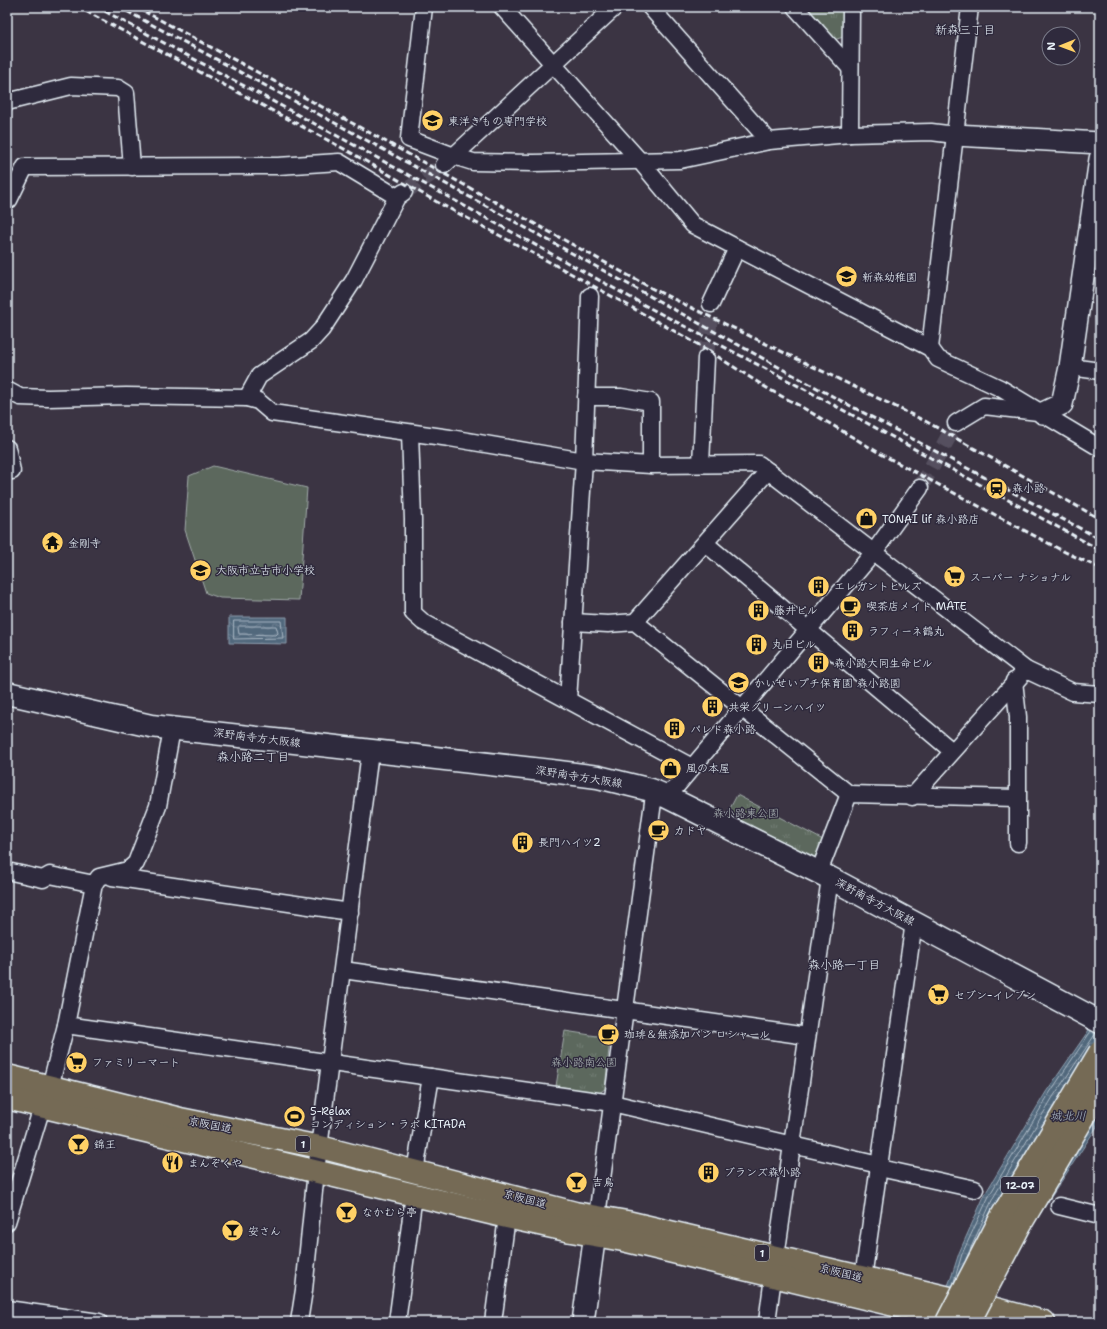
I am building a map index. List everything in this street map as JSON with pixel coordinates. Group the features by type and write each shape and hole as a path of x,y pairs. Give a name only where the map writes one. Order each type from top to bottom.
{"highway":[{"name":"12-07","path":"947,1322 1002,1216 1100,1052"},
{"name":"京阪国道","path":"7,1076 46,1097 316,1171 414,1195 507,1217 596,1226 921,1301 1013,1314 1044,1322"},
{"path":"969,1322 1020,1225 1100,1090"},
{"name":"京阪国道","path":"7,1098 46,1097 180,1119 320,1147 575,1213 596,1226"},
{"name":"京阪国道","path":"774,1267 863,1278 921,1301 965,1322"}],"main road":[{"name":"深野南寺方大阪線","path":"7,693 126,721 172,728 370,752 544,770 598,778 651,790 824,875 1100,1022"}],"street":[{"path":"424,7 409,139 449,161 512,163 680,160 769,141 850,134 931,132 955,135 1100,143"},
{"path":"502,7 640,161 693,225 930,348 938,360 1000,388 1043,413 1069,431 1100,448"},
{"path":"449,161 615,7"},
{"path":"650,7 769,141"},
{"path":"795,7 850,68"},
{"path":"850,134 851,7"},
{"path":"930,348 970,7"},
{"path":"7,102 71,86 118,88 122,90 126,93 132,167"},
{"path":"956,423 984,406 1043,413 1062,404 1070,367 1100,159"},
{"path":"9,200 25,167 278,166 339,162 401,194 354,280 322,329 311,341 259,376 247,398"},
{"path":"711,304 737,248"},
{"path":"568,700 584,461 590,296"},
{"path":"701,464 706,358"},
{"path":"1070,367 1100,371"},
{"path":"7,390 20,397 44,398 126,396 247,398 258,402 272,413 410,433 584,461 651,465 759,464 1026,670 1073,692 1100,694"},
{"path":"586,397 621,397 651,402 651,465"},
{"path":"410,433 414,523 413,613 423,622 692,767"},
{"path":"7,448 12,471"},
{"path":"635,622 768,471"},
{"path":"583,1322 653,802 674,789 807,629 874,552 920,488"},
{"path":"705,543 952,751"},
{"path":"573,622 608,624 635,622 850,794 1017,798"},
{"path":"912,796 1014,681 1026,670"},
{"path":"1014,681 1018,717 1018,843"},
{"path":"99,880 128,870 136,863 158,806 172,728"},
{"path":"299,1322 304,1290 316,1171 370,752"},
{"path":"767,1322 793,1145 824,875 850,794"},
{"path":"7,871 43,879 50,875 99,880 350,912"},
{"path":"7,1222 46,1097 66,1025 99,880"},
{"path":"863,1278 914,922"},
{"path":"343,970 806,1036"},
{"path":"66,1025 612,1103 879,1165 884,1169 975,1189"},
{"path":"415,1171 431,1077"},
{"path":"397,1322 414,1195"},
{"path":"1059,1206 1100,1216"},
{"path":"493,1322 507,1217"},
{"path":"7,1309 99,1322"}],"green space":[{"path":"805,7 843,7 843,37 834,40"},
{"path":"213,466 307,488 299,600 220,598 206,593 185,530 189,476"},
{"name":"森小路東公園","path":"737,795 825,841 820,856 814,859 726,816"},
{"name":"森小路南公園","path":"565,1031 610,1038 605,1089 599,1093 556,1086"}],"water":[{"path":"229,617 287,617 287,644 229,643"},
{"name":"城北川","path":"1100,1014 1100,1122 1012,1257 984,1322 933,1322 951,1278 959,1253 985,1194 1046,1092"}],"tunnel":[{"path":"404,192 444,165"},
{"path":"706,358 711,304"},
{"path":"920,488 956,423"}],"railway":[{"path":"78,7 348,151 437,202 570,273 701,346 770,390 881,454 1063,551 1100,568"},
{"path":"97,7 343,139 646,306 808,391 1100,550"},
{"path":"119,7 348,130 804,381 1100,539"},
{"path":"136,7 352,123 653,289 927,422 1100,519"}],"place":[{"name":"東洋きもの専門学校","path":"433,121"},
{"name":"新森幼稚園","path":"846,277"},
{"name":"森小路","path":"997,488"},
{"name":"TONAI lif 森小路店","path":"867,519"},
{"name":"金剛寺","path":"52,543"},
{"name":"大阪市立古市小学校","path":"201,570"},
{"name":"スーパー ナショナル","path":"954,577"},
{"name":"エレガントヒルズ","path":"819,586"},
{"name":"喫茶店メイト MATE","path":"850,606"},
{"name":"藤井ビル","path":"759,610"},
{"name":"ラフィーネ鶴丸","path":"853,631"},
{"name":"丸日ビル","path":"756,644"},
{"name":"森小路大同生命ビル","path":"819,663"},
{"name":"かいせいプチ保育園 森小路園","path":"738,683"},
{"name":"共栄グリーンハイツ","path":"713,707"},
{"name":"パレド森小路","path":"675,729"},
{"name":"風の本屋","path":"671,768"},
{"name":"カドヤ","path":"659,830"},
{"name":"長門ハイツ2","path":"523,842"},
{"name":"セブン-イレブン","path":"939,995"},
{"name":"珈琲＆無添加パン ロシャール","path":"608,1034"},
{"name":"ファミリーマート","path":"77,1062"},
{"name":"5-Relax コンディション・ラボ KITADA","path":"295,1117"},
{"name":"錦王","path":"78,1144"},
{"name":"まんぞくや","path":"172,1163"},
{"name":"ブランズ森小路","path":"708,1172"},
{"name":"吉鳥","path":"576,1182"},
{"name":"なかむら亭","path":"346,1212"},
{"name":"安さん","path":"232,1231"}],"district":[{"name":"新森三丁目","path":"965,30"},
{"name":"森小路二丁目","path":"253,757"},
{"name":"森小路一丁目","path":"844,965"}]}
